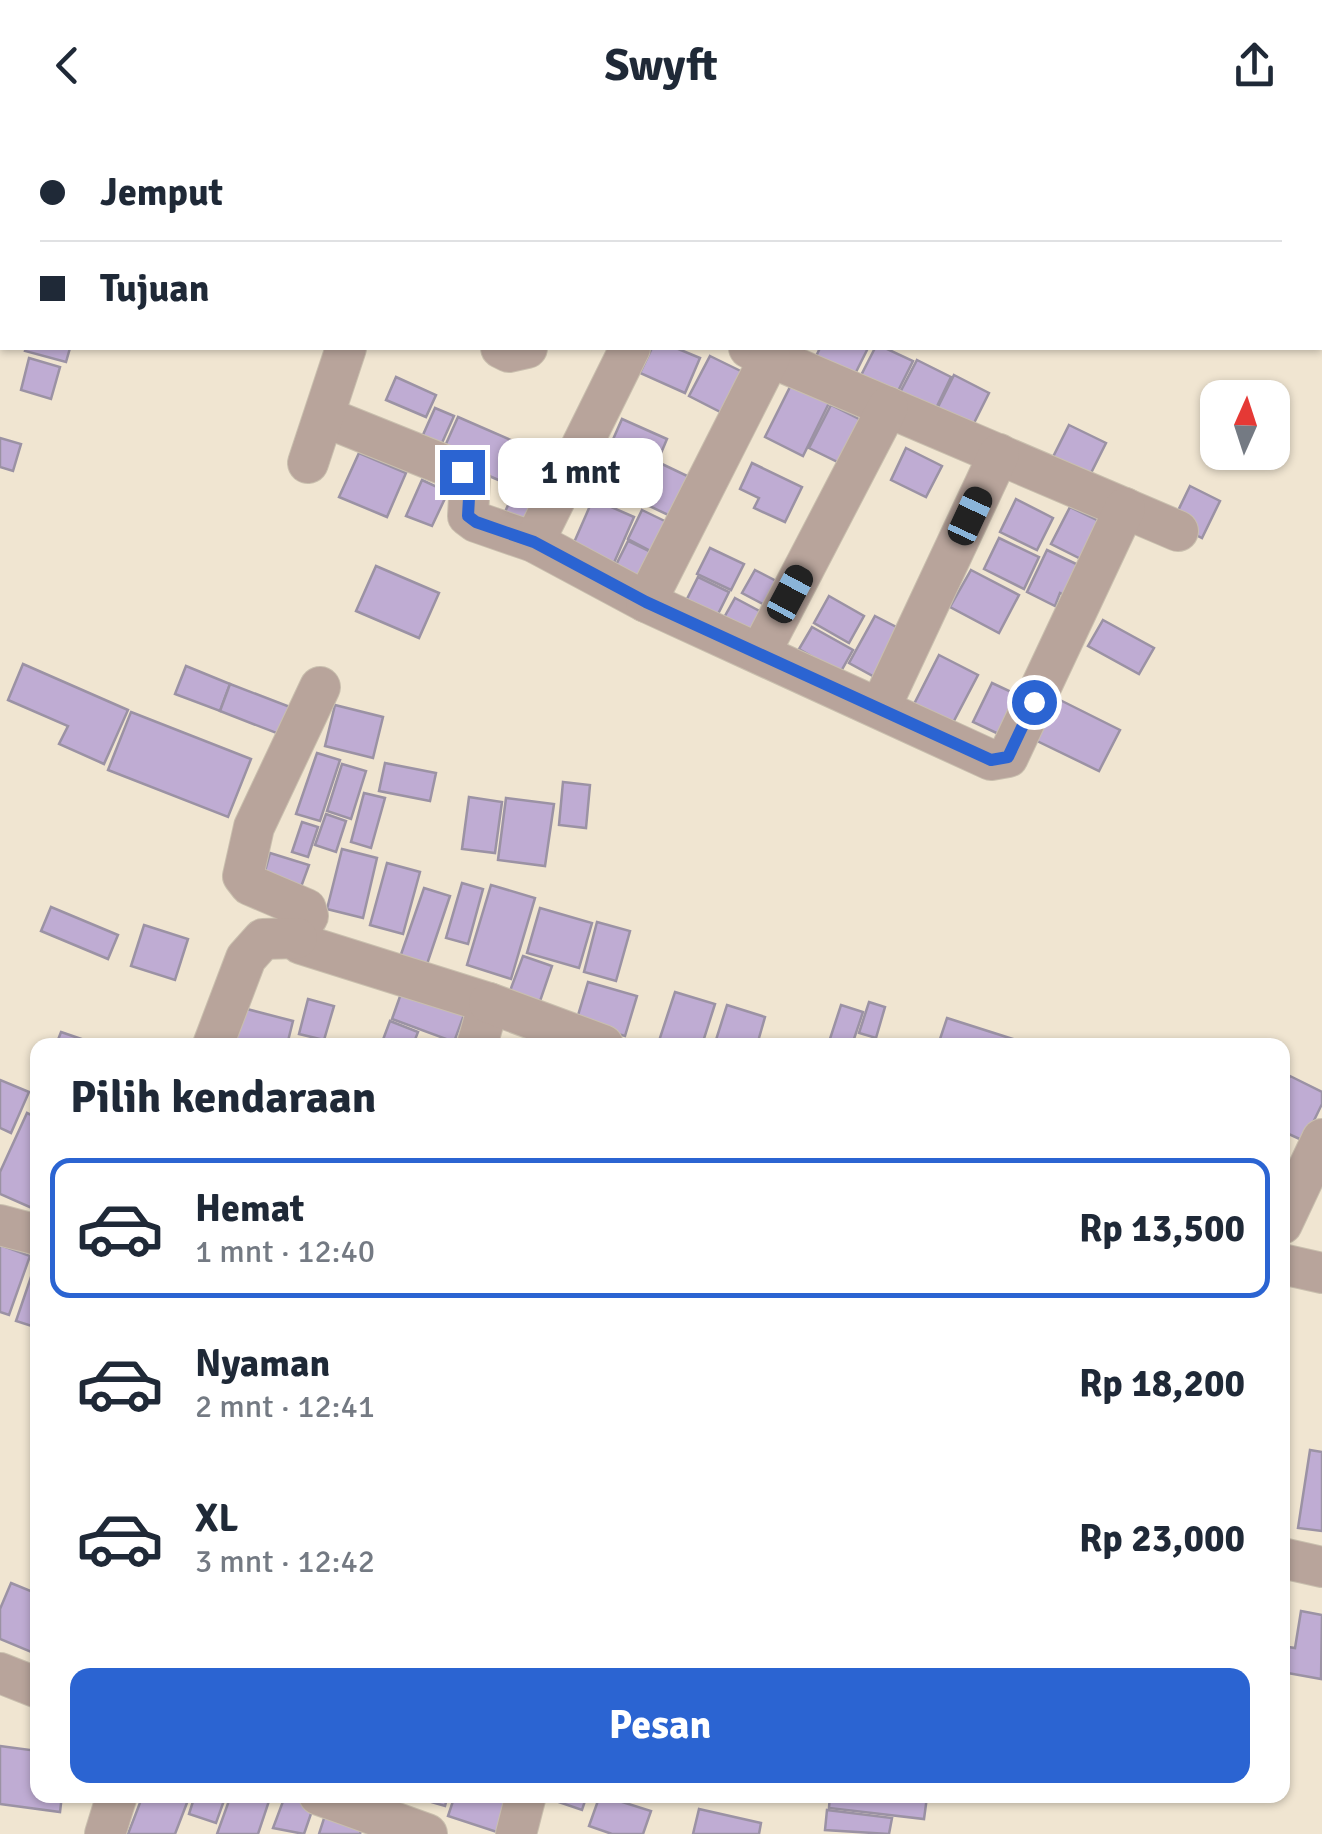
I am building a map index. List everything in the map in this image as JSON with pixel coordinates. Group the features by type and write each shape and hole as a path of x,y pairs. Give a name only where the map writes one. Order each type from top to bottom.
{"street":[{"path":"308,463 345,350"},
{"path":"534,542 629,350"},
{"path":"646,602 760,352 1178,532"},
{"path":"760,653 888,407"},
{"path":"325,418 462,472 470,480 468,516 476,522 534,542 646,602 991,760 1008,757 1125,508"},
{"path":"880,708 999,454"},
{"path":"297,938 308,916 306,909 250,885 243,876 254,827 320,687"},
{"path":"217,1038 246,958 262,939 297,938 308,947 584,1038"},
{"path":"479,1038 489,1004"},
{"path":"1290,1207 1322,1139"},
{"path":"0,1225 30,1233"},
{"path":"1290,1266 1322,1273"},
{"path":"1290,1560 1322,1567"},
{"path":"0,1672 30,1685"},
{"path":"104,1834 114,1803"},
{"path":"340,1803 427,1834"},
{"path":"516,1834 524,1803"}],"building":[{"path":"25,350 69,350 66,362"},
{"path":"651,350 681,350 700,358 685,393 640,373"},
{"path":"819,350 867,350 848,388 810,369"},
{"path":"874,350 889,350 913,361 887,413 851,395"},
{"path":"710,356 761,381 740,422 689,396"},
{"path":"29,358 60,367 51,399 21,390"},
{"path":"917,360 951,377 929,423 893,406"},
{"path":"954,375 989,393 965,441 930,423"},
{"path":"396,377 436,395 426,417 386,400"},
{"path":"791,385 829,403 803,456 765,437"},
{"path":"831,405 875,427 854,470 809,448"},
{"path":"435,408 454,416 437,454 418,446"},
{"path":"458,417 520,444 503,482 441,455"},
{"path":"622,419 667,439 646,489 600,469"},
{"path":"1069,425 1106,443 1082,491 1045,473"},
{"path":"0,438 21,444 13,471 0,467"},
{"path":"906,448 942,466 926,497 891,480"},
{"path":"359,453 406,473 387,517 339,497"},
{"path":"527,462 565,478 543,528 505,512"},
{"path":"752,463 802,487 785,522 754,508 759,498 740,489"},
{"path":"662,464 700,482 681,521 643,503"},
{"path":"422,480 448,492 432,526 406,516"},
{"path":"1190,486 1220,501 1202,538 1172,523"},
{"path":"593,499 634,517 613,565 572,547"},
{"path":"1016,499 1053,518 1037,550 1000,532"},
{"path":"1070,507 1114,528 1095,566 1051,544"},
{"path":"642,510 677,527 662,557 628,539"},
{"path":"999,538 1039,557 1024,589 984,569"},
{"path":"628,541 663,558 648,588 613,571"},
{"path":"710,548 744,564 731,590 697,574"},
{"path":"1047,550 1091,571 1076,601 1060,593 1055,606 1027,592"},
{"path":"376,566 439,593 419,638 356,611"},
{"path":"755,570 786,586 774,610 742,593"},
{"path":"971,570 1019,595 999,633 950,607"},
{"path":"698,577 729,592 716,618 685,603"},
{"path":"829,596 864,616 849,643 814,623"},
{"path":"735,598 769,616 751,650 716,632"},
{"path":"875,616 908,633 882,681 849,663"},
{"path":"1103,620 1154,648 1139,674 1088,646"},
{"path":"812,627 853,650 840,673 799,649"},
{"path":"939,655 978,675 946,736 908,716"},
{"path":"23,664 128,710 104,764 59,744 68,726 8,700"},
{"path":"186,666 230,684 220,711 175,694"},
{"path":"992,683 1024,698 1005,737 973,722"},
{"path":"230,684 290,707 279,734 220,711"},
{"path":"1056,698 1120,730 1099,771 1035,740"},
{"path":"335,705 383,717 373,758 325,746"},
{"path":"131,712 251,759 228,817 108,770"},
{"path":"317,753 340,760 320,821 296,814"},
{"path":"385,763 436,773 430,801 379,791"},
{"path":"342,764 366,771 351,819 327,811"},
{"path":"563,782 590,785 586,828 559,825"},
{"path":"364,793 385,798 371,848 351,842"},
{"path":"469,797 502,802 495,853 462,849"},
{"path":"506,798 554,804 545,866 498,860"},
{"path":"326,814 346,821 336,852 315,845"},
{"path":"302,822 318,827 308,857 292,852"},
{"path":"342,849 377,858 363,918 327,909"},
{"path":"270,853 309,865 301,887 264,875"},
{"path":"387,863 420,872 403,934 370,925"},
{"path":"462,883 483,889 468,944 446,938"},
{"path":"491,885 535,898 511,979 467,965"},
{"path":"424,888 450,896 424,973 398,963"},
{"path":"51,907 118,935 108,959 41,931"},
{"path":"540,908 592,923 579,968 527,953"},
{"path":"597,922 630,931 616,981 584,972"},
{"path":"144,925 188,939 175,980 131,966"},
{"path":"523,956 552,966 537,1010 507,999"},
{"path":"588,982 637,996 625,1036 576,1022"},
{"path":"403,988 465,1012 455,1038 443,1038 392,1019"},
{"path":"675,992 715,1004 704,1038 660,1038"},
{"path":"308,999 334,1006 325,1038 299,1034"},
{"path":"869,1002 885,1007 876,1038 859,1033"},
{"path":"727,1005 765,1017 759,1038 717,1038"},
{"path":"841,1005 863,1012 854,1038 830,1038"},
{"path":"243,1008 293,1021 289,1038 235,1038"},
{"path":"947,1018 1010,1038 940,1038"},
{"path":"390,1021 418,1032 416,1038 384,1038"},
{"path":"1290,1076 1322,1092 1322,1104 1304,1141 1290,1135"},
{"path":"0,1080 29,1092 11,1133 0,1128"},
{"path":"27,1113 30,1114 30,1207 0,1194 0,1172"},
{"path":"0,1245 30,1256 9,1315 0,1312"},
{"path":"30,1280 30,1325 16,1321"},
{"path":"1310,1450 1322,1452 1322,1531 1298,1528"},
{"path":"11,1583 30,1591 30,1652 0,1639 0,1609"},
{"path":"1301,1611 1322,1615 1321,1679 1290,1673 1290,1647 1295,1648"},
{"path":"0,1746 30,1750 30,1803 61,1803 60,1812 0,1804"},
{"path":"140,1803 187,1803 175,1834 128,1834"},
{"path":"192,1803 223,1803 216,1823 189,1814"},
{"path":"228,1803 268,1803 258,1834 217,1834"},
{"path":"282,1803 314,1805 304,1834 273,1828"},
{"path":"452,1803 508,1803 503,1834 448,1816"},
{"path":"561,1803 584,1803 582,1810"},
{"path":"597,1803 626,1803 651,1811 643,1834 612,1834 589,1826"},
{"path":"829,1803 926,1803 924,1819 829,1808"},
{"path":"327,1809 364,1820 360,1834 319,1834"},
{"path":"699,1809 761,1823 759,1834 693,1834"},
{"path":"827,1810 892,1818 889,1834 825,1830"}],"route":[{"path":"462,472 470,480 468,516 476,522 534,542 646,602 991,760 1008,757 1034,702"}]}
